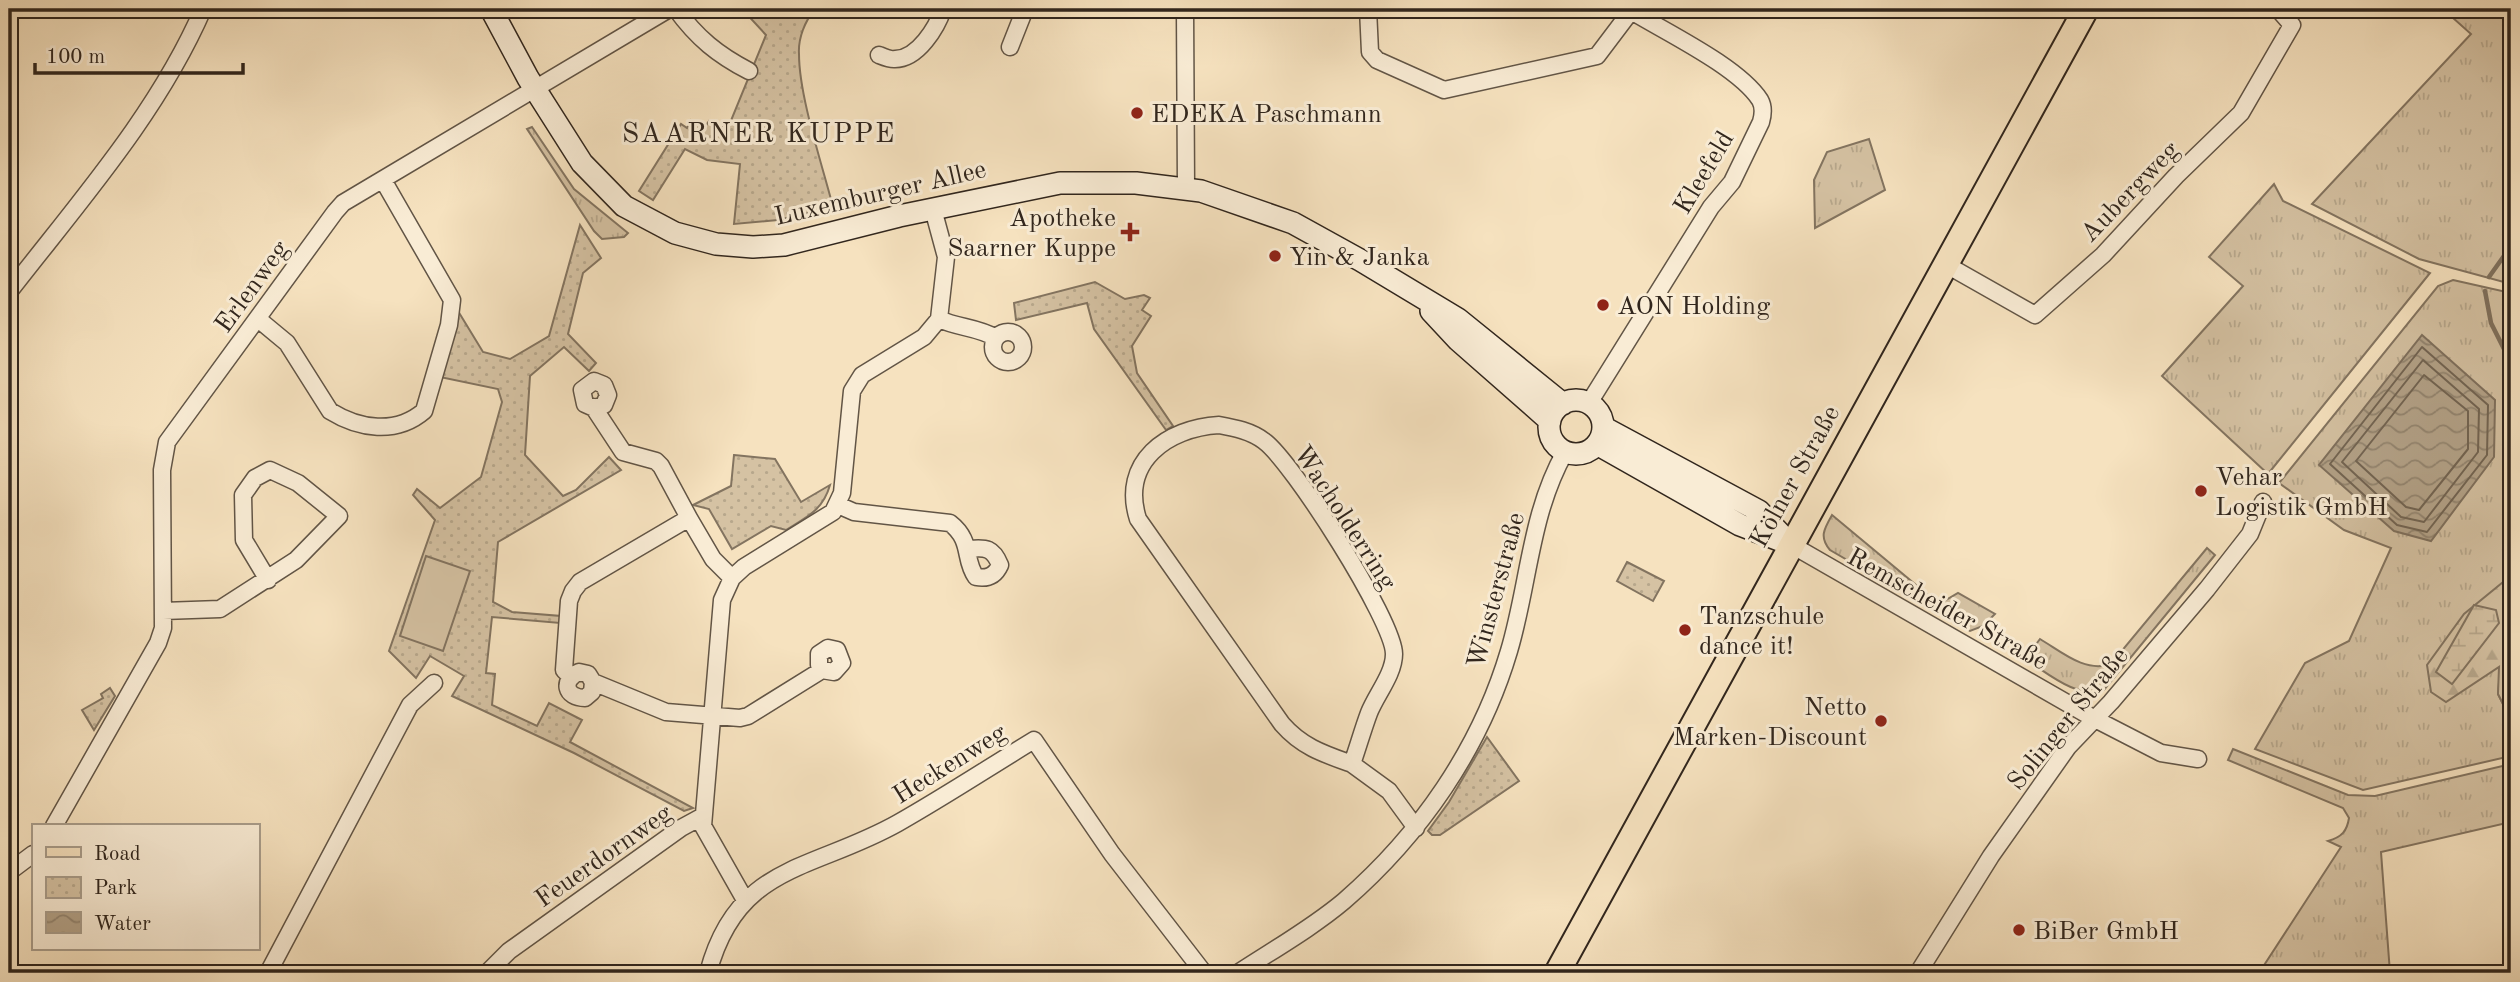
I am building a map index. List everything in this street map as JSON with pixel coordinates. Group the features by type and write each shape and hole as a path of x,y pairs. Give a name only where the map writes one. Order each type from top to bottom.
{"main road":[{"name":"Kölner Straße","path":"1557,973 1790,544 2086,9"}],"street":[{"path":"9,292 114,155 165,81 203,9"},
{"name":"Luxemburger Allee","path":"491,9 534,89 573,153 624,206 675,233 716,244 784,245 933,209 1060,183 1101,182 1186,188 1223,196 1293,223 1458,319 1563,404"},
{"name":"Erlenweg","path":"55,824 158,643 163,628 163,454 167,442 335,212 343,203 669,9"},
{"path":"676,9 694,34 720,56 749,71"},
{"path":"879,55 896,60 911,54 929,36 943,9"},
{"path":"1010,47 1025,9"},
{"path":"1185,9 1186,188"},
{"path":"1368,9 1370,52 1377,60 1444,90 1597,56 1630,10"},
{"name":"Aubergweg","path":"1945,264 2035,315 2104,255 2176,176 2241,113 2292,24 2278,9"},
{"name":"Kleefeld","path":"1588,403 1711,207 1732,182 1761,122 1763,111 1761,101 1736,77 1656,23 1630,10"},
{"path":"258,319 287,343 330,411 341,418 375,428 387,428 415,418 424,411 449,324 452,300 383,180"},
{"path":"703,816 722,600 732,579 744,567 823,521 838,505 852,390 862,375 924,337 939,319 946,257 933,209"},
{"name":"Luxemburger Allee","path":"1419,297 1458,340 1550,421 1552,440 1565,452"},
{"path":"939,319 951,325 983,330 996,338"},
{"path":"1550,421 1563,404 1573,401 1588,403 1597,410 1600,435 1584,453 1565,452"},
{"path":"594,408 623,452 656,461 662,466 713,559 732,579"},
{"name":"Wacholderring","path":"1353,764 1369,713 1392,665 1394,655 1388,629 1343,550 1280,457 1265,441 1242,430 1219,425 1197,426 1175,435 1154,450 1139,469 1133,487 1138,519 1296,740 1316,752 1353,764 1389,791 1416,828"},
{"path":"1600,435 1759,511 1790,544"},
{"name":"Winsterstraße","path":"1238,973 1342,903 1386,862 1448,785 1477,731 1508,653 1537,520 1565,452"},
{"path":"163,611 220,609 268,580 296,560 340,516 298,482 270,470 256,478 243,495 244,540 268,580"},
{"name":"Solinger Straße","path":"1919,973 1992,856 2068,747 2111,702 2207,589 2250,534 2263,502"},
{"path":"838,505 854,512 940,520 956,528 969,548"},
{"path":"570,676 564,670 569,601 573,591 580,582 689,518"},
{"name":"Remscheider Straße","path":"1790,544 2093,718 2161,753 2198,760"},
{"path":"593,682 592,692 585,698 575,698 568,692 566,684 570,676 579,672 588,674 593,682 655,709 712,716 747,716 822,670"},
{"path":"268,973 410,705 434,683"},
{"name":"Heckenweg","path":"708,973 716,943 745,900 764,884 897,824 1034,740 1112,854 1204,973"},
{"name":"Feuerdornweg","path":"491,972 509,951 681,828 703,816 707,837 745,900"},
{"path":"9,872 32,855"}],"green space":[{"path":"742,9 815,9 801,36 800,71 807,110 833,207 778,220 734,224 740,164 707,160 685,149 653,200 639,191 681,124 687,128 691,120 705,127 709,121 728,128 766,35"},
{"path":"2443,9 2511,9 2511,284 2419,259 2312,204 2471,34"},
{"path":"532,127 574,189 628,233 624,237 602,239 594,231 527,129"},
{"path":"1869,139 1885,190 1815,228 1814,180 1827,152"},
{"path":"2274,184 2283,201 2430,273 2268,474 2162,376 2243,286 2209,257"},
{"path":"580,225 601,258 583,273 568,334 596,363 589,371 564,347 530,376 525,455 563,496 576,490 609,457 621,470 498,542 493,602 512,612 561,616 560,623 492,617 486,673 495,674 492,705 537,726 549,703 582,720 570,742 693,808 684,811 574,753 452,696 464,676 430,656 416,678 389,651 435,520 413,495 417,489 440,508 481,477 502,402 498,389 440,377 458,311 483,352 510,359 549,336"},
{"path":"2453,280 2511,293 2511,580 2508,578 2498,694 2511,720 2511,756 2363,790 2255,749 2305,663 2349,641 2391,548 2344,530 2279,483 2438,286"},
{"path":"1095,282 1125,299 1144,295 1150,298 1142,310 1151,316 1132,346 1137,373 1173,426 1166,430 1094,329 1087,303 1016,320 1014,303"},
{"path":"734,455 775,459 801,502 830,485 827,494 819,507 786,530 771,526 732,549 709,509 693,505 731,486"},
{"path":"1832,515 1939,604 1958,593 1995,614 1983,626 1970,631 1830,550 1824,533"},
{"path":"2207,548 2215,555 2104,690 2094,692 2073,688 2025,659 2040,639 2083,663 2092,666 2111,664"},
{"path":"426,556 470,571 443,651 400,636"},
{"path":"1627,562 1664,581 1653,601 1617,581"},
{"path":"2508,578 2511,580 2511,720 2498,694 2499,667 2446,702 2431,692 2427,665 2464,614"},
{"path":"2474,605 2496,610 2499,623 2452,684 2436,672"},
{"path":"110,688 115,696 94,730 82,710 103,698 101,694"},
{"path":"1487,737 1519,781 1440,835 1432,835 1428,831 1449,802"},
{"path":"2233,749 2348,795 2375,796 2511,764 2511,822 2381,852 2390,973 2259,973 2341,847 2328,841 2343,833 2349,818 2343,808 2228,760"}],"water":[{"path":"2422,335 2495,400 2494,457 2431,541 2394,531 2319,465"}],"waterway":[{"path":"2489,277 2511,246"},
{"path":"2485,291 2491,323 2511,363"},
{"path":"2511,588 2511,595"}],"place":[{"name":"EDEKA Paschmann","path":"1137,113"},
{"name":"Apotheke Saarner Kuppe","path":"1130,232"},
{"name":"Yin & Janka","path":"1275,256"},
{"name":"AON Holding","path":"1603,305"},
{"name":"Vehar Logistik GmbH","path":"2201,491"},
{"name":"Tanzschule dance it!","path":"1685,630"},
{"name":"Netto Marken-Discount","path":"1881,721"},
{"name":"BiBer GmbH","path":"2019,930"}],"district":[{"name":"SAARNER KUPPE","path":"759,132"}]}
